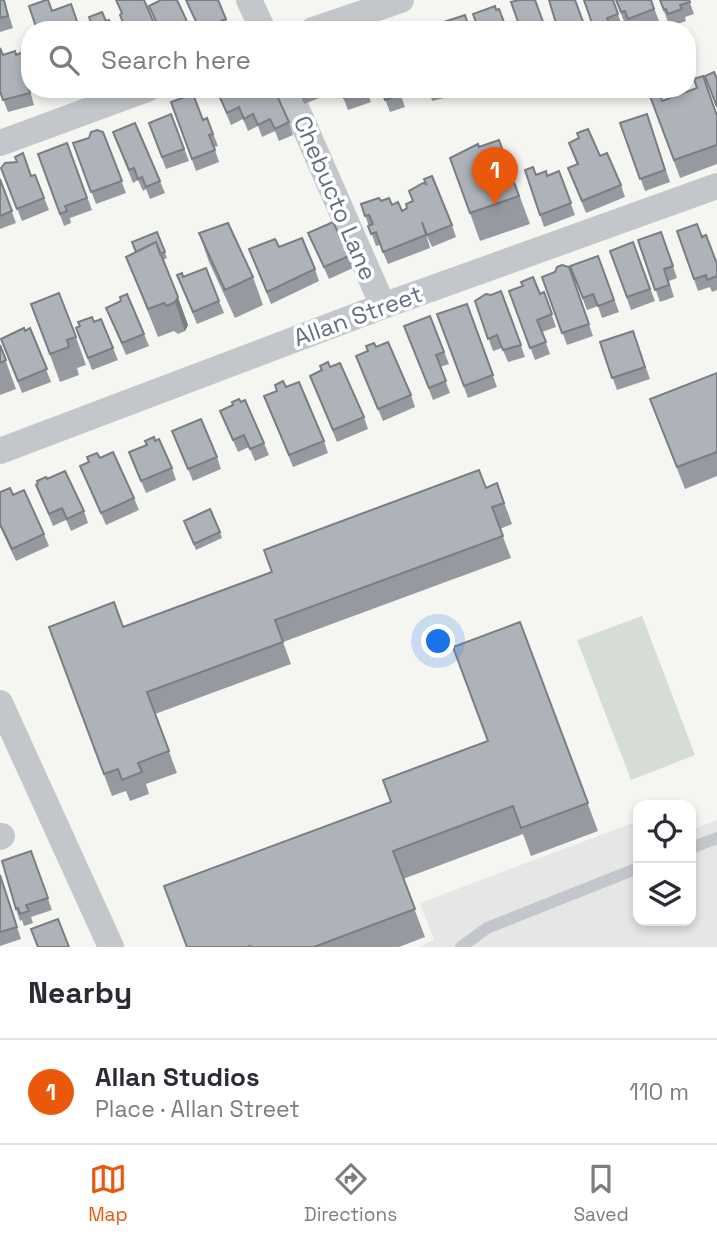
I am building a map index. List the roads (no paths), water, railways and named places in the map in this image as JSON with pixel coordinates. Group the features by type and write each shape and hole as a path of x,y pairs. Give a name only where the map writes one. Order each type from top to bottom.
{"street":[{"path":"250,0 258,21"},
{"path":"339,21 401,0"},
{"path":"0,143 122,98"},
{"name":"Chebucto Lane","path":"292,98 383,306"},
{"name":"Allan Street","path":"0,451 383,306 717,186"},
{"path":"0,703 111,947"}],"lane":[{"path":"696,846 717,838"},
{"path":"461,947 487,928 633,871"}],"place":[{"name":"Allan Studios","path":"495,205"}]}
